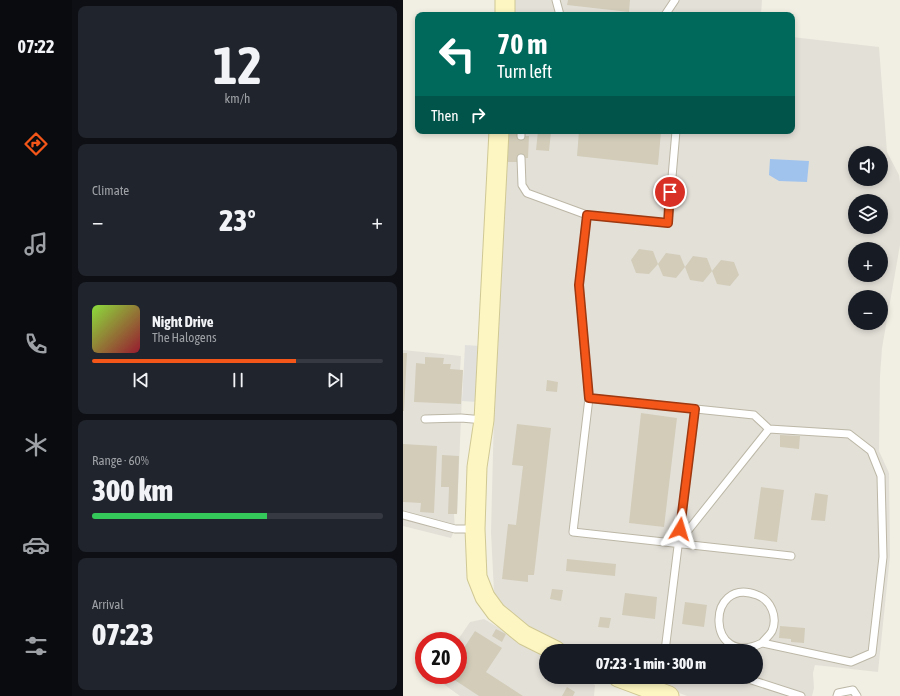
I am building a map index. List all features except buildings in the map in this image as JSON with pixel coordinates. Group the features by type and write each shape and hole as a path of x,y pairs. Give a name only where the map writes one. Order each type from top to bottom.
{"street":[{"path":"505,0 505,12"},
{"path":"499,134 484,420 477,467 475,529 477,577 485,597 496,612 518,631 543,644"},
{"path":"637,684 669,696"}],"lane":[{"path":"556,0 559,12"},
{"path":"667,12 675,0"},
{"path":"521,158 522,186 527,193 587,215 668,223 676,134"},
{"path":"587,215 579,285 589,398 573,532 791,556"},
{"path":"589,398 754,415 769,430 849,434 871,451 881,476 883,557 872,654 851,662 762,643 753,647 743,648 728,642 721,634 718,624 718,614 723,604 729,597 737,593 750,592 762,597 768,602 773,611 774,622 772,632 762,643"},
{"path":"666,644 695,409"},
{"path":"425,419 461,418 484,420"},
{"path":"678,544 769,430"},
{"path":"403,515 455,529 475,529"},
{"path":"763,684 801,696"},
{"path":"837,696 838,693 845,690 853,690 857,696"}],"shaded area":[{"path":"513,0 762,0 761,12 513,12"},
{"path":"795,37 879,47 887,146 848,146 848,186 888,186 888,154 899,175 900,183 900,245 888,314 888,290 848,290 848,330 885,330 880,376 879,451 889,473 890,556 878,672 815,665 813,673 814,688 812,696 687,696 657,684 763,684 763,644 553,644 545,641 515,621 494,592 491,532 494,414 507,134 795,134"},
{"path":"465,345 480,346 477,402 462,401"},
{"path":"403,350 461,356 460,370 463,370 457,514 454,514 455,529 451,538 403,526"},
{"path":"484,619 539,652 539,684 593,684 595,685 594,696 460,696 444,684 467,684 467,632 463,632 470,622"}],"water":[{"path":"770,159 809,161 807,182 779,181 769,175"}],"route":[{"path":"670,192 668,223 587,215 579,285 589,398 695,409 680,529"}]}
